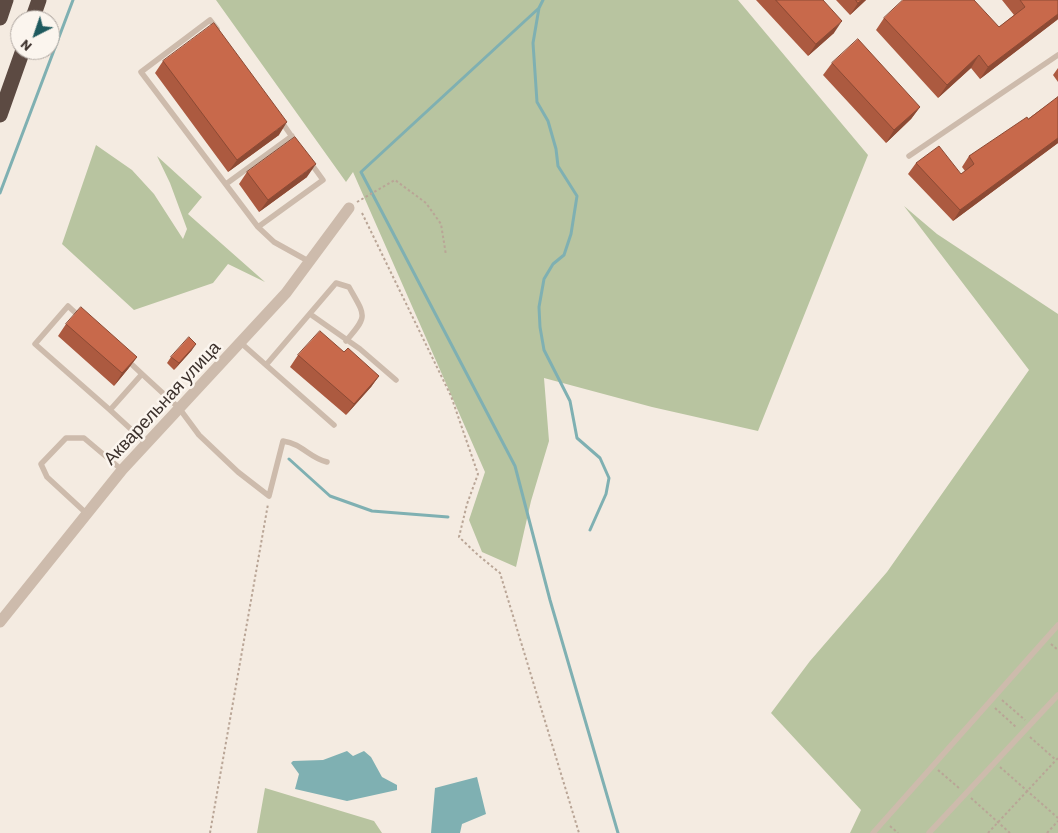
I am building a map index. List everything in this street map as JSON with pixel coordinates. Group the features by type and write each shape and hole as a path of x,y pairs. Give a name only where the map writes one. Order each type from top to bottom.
{"highway":[{"path":"0,18 6,0"},
{"path":"0,115 19,60"}],"street":[{"name":"Акварельная улица","path":"0,622 122,470 286,293 349,208"}],"lane":[{"path":"221,35 210,20 141,72 258,227 274,242 310,262"},
{"path":"909,156 1058,54"},
{"path":"276,113 302,150"},
{"path":"226,184 292,136"},
{"path":"258,227 323,180 307,158"},
{"path":"266,365 336,283 349,287 363,313 361,324 346,341"},
{"path":"88,324 68,306 36,344 146,443"},
{"path":"310,314 360,349 396,380"},
{"path":"241,343 334,425"},
{"path":"122,355 179,408 199,435 238,472 269,496 283,441 297,443 314,459 327,462"},
{"path":"110,410 142,374"},
{"path":"86,513 47,478 41,464 66,438 84,438 122,470"},
{"path":"873,833 1058,625"},
{"path":"930,833 1058,695"}],"path":[{"path":"349,208 395,180 426,202 440,224 446,255"},
{"path":"362,213 451,396 478,474 467,504 459,536 500,573 579,833"},
{"path":"210,833 269,496"},
{"path":"996,695 1030,725"},
{"path":"988,833 1057,759 989,703"},
{"path":"995,762 1058,820 1047,833"},
{"path":"933,766 1010,833"},
{"path":"884,821 898,833"}],"green space":[{"path":"216,0 738,0 868,155 758,431 652,407 544,378 549,441 531,501 516,567 482,552 469,520 485,472 353,172 346,182"},
{"path":"96,145 132,170 154,194 183,239 187,229 170,183 157,156 202,197 188,214 265,282 228,264 213,283 134,310 62,244"},
{"path":"904,206 937,234 1058,314 1058,833 850,833 861,810 771,713 810,661 887,572 1029,370"},
{"path":"265,788 374,821 382,833 257,833"}],"water":[{"path":"347,751 353,756 364,751 371,757 382,777 397,785 397,790 347,801 295,789 299,774 291,763 293,761 323,760"},
{"path":"477,777 486,814 462,824 460,833 431,833 435,788"}],"building":[{"path":"776,0 823,0 842,21 816,44"},
{"path":"903,0 974,0 999,27 1025,7 1020,0 1058,0 1058,14 988,67 979,55 947,85 884,18"},
{"path":"214,23 287,122 237,160 163,61"},
{"path":"858,39 920,107 894,130 832,63"},
{"path":"1058,97 1058,138 960,210 916,163 939,146 961,174 974,164 969,156 1027,117 1028,119"},
{"path":"295,137 316,164 268,200 247,172"},
{"path":"81,307 137,357 122,373 66,324"},
{"path":"320,331 344,352 348,348 379,376 354,404 298,355"},
{"path":"189,337 196,344 179,363 171,357"}],"waterway":[{"path":"0,193 73,0"},
{"path":"543,0 539,8 533,43 537,102 548,121 556,149 558,166 577,196 571,234 564,255 553,264 544,279 539,307 540,327 544,350 570,401 577,438 600,458 609,478 606,494 590,530"},
{"path":"539,8 361,172 515,466 550,600 618,833"},
{"path":"289,459 330,496 372,511 448,517"}]}
